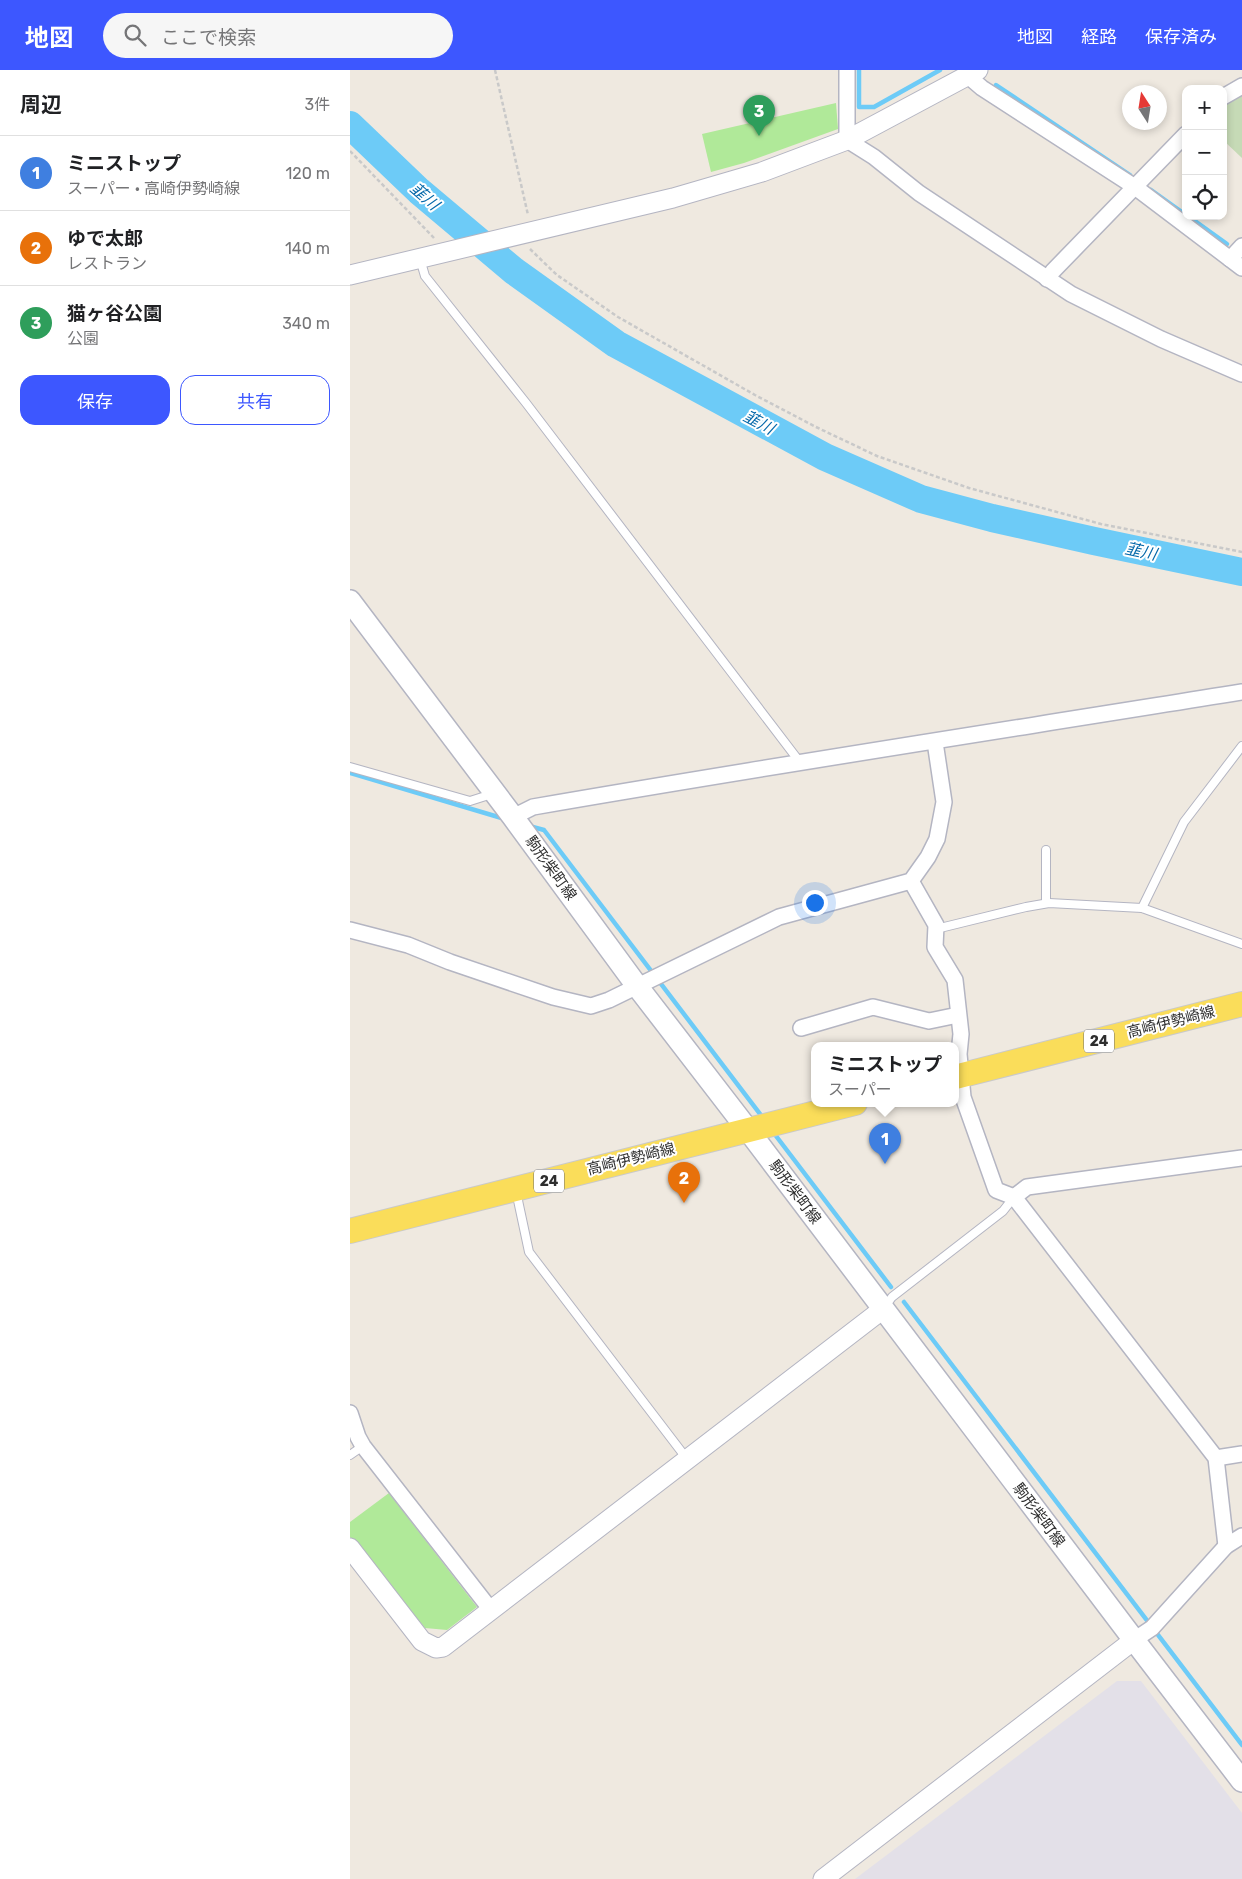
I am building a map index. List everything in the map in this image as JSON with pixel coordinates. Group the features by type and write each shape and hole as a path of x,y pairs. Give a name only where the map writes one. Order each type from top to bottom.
{"main road":[{"name":"駒形柴町線","path":"350,601 513,817 636,986 748,1130 1242,1780"},
{"name":"高崎伊勢崎線","path":"959,1077 1242,1004"},
{"name":"高崎伊勢崎線","path":"350,1231 839,1107"}],"street":[{"path":"847,70 847,140"},
{"path":"350,275 682,195 762,172 847,140 973,73 982,88 1135,187 1236,263 1242,246"},
{"path":"1227,95 1242,86"},
{"path":"1047,279 1182,138"},
{"path":"847,140 874,158 919,193 1085,303 1242,374"},
{"path":"513,817 533,807 799,762 1242,692"},
{"path":"350,930 408,945 450,962 553,997 591,1006 609,1000 780,917 802,912 832,901 911,881 928,857 936,839 944,802 935,742"},
{"path":"911,881 936,925 935,947 954,980 961,1034 959,1054"},
{"path":"801,1028 873,1007 929,1021 958,1015"},
{"path":"959,1081 996,1190 1014,1197 1216,1458 1226,1546"},
{"path":"1014,1197 1027,1187 1242,1158"},
{"path":"350,1548 414,1633 429,1646 436,1648 443,1646 883,1309"},
{"path":"350,1414 363,1446 492,1610"},
{"path":"1216,1458 1242,1454"},
{"path":"823,1879 1152,1628 1226,1546 1242,1536"}],"lane":[{"path":"419,258 425,276 526,403 799,762"},
{"path":"1142,908 1184,822 1242,746"},
{"path":"350,767 470,801 494,793"},
{"path":"1046,850 1046,903"},
{"path":"936,928 1026,906 1046,903 1142,908 1242,944"},
{"path":"516,1189 529,1252 687,1459"},
{"path":"883,1309 892,1297 1003,1211 1014,1197"},
{"path":"350,1455 363,1446"}],"path":[{"path":"495,70 528,233 529,249 557,275 618,317 816,427 877,456 969,488 1101,524 1242,552"},
{"path":"350,151 447,252"}],"shaded area":[{"path":"1117,1681 1141,1681 1242,1813 1242,1879 855,1879"}],"green space":[{"path":"1242,94 1242,158 1227,144 1227,102"},
{"path":"836,103 838,129 744,163 711,172 702,134"},
{"path":"389,1493 477,1607 447,1630 425,1628 350,1537 350,1522"}],"waterway":[{"path":"859,70 859,107 874,107 940,70"},
{"path":"996,85 1130,175"},
{"name":"韮川","path":"350,125 419,191 514,271 616,344 825,457 921,499 992,518 1242,572"},
{"path":"1151,190 1182,212"},
{"path":"1194,220 1227,244"},
{"path":"350,773 505,819"},
{"path":"529,826 544,830 763,1118"},
{"path":"773,1132 891,1287"},
{"path":"904,1302 1242,1745"}],"place":[{"name":"猫ヶ谷公園","path":"759,136"},
{"name":"ミニストップ","path":"885,1164"},
{"name":"ゆで太郎","path":"684,1203"}]}
